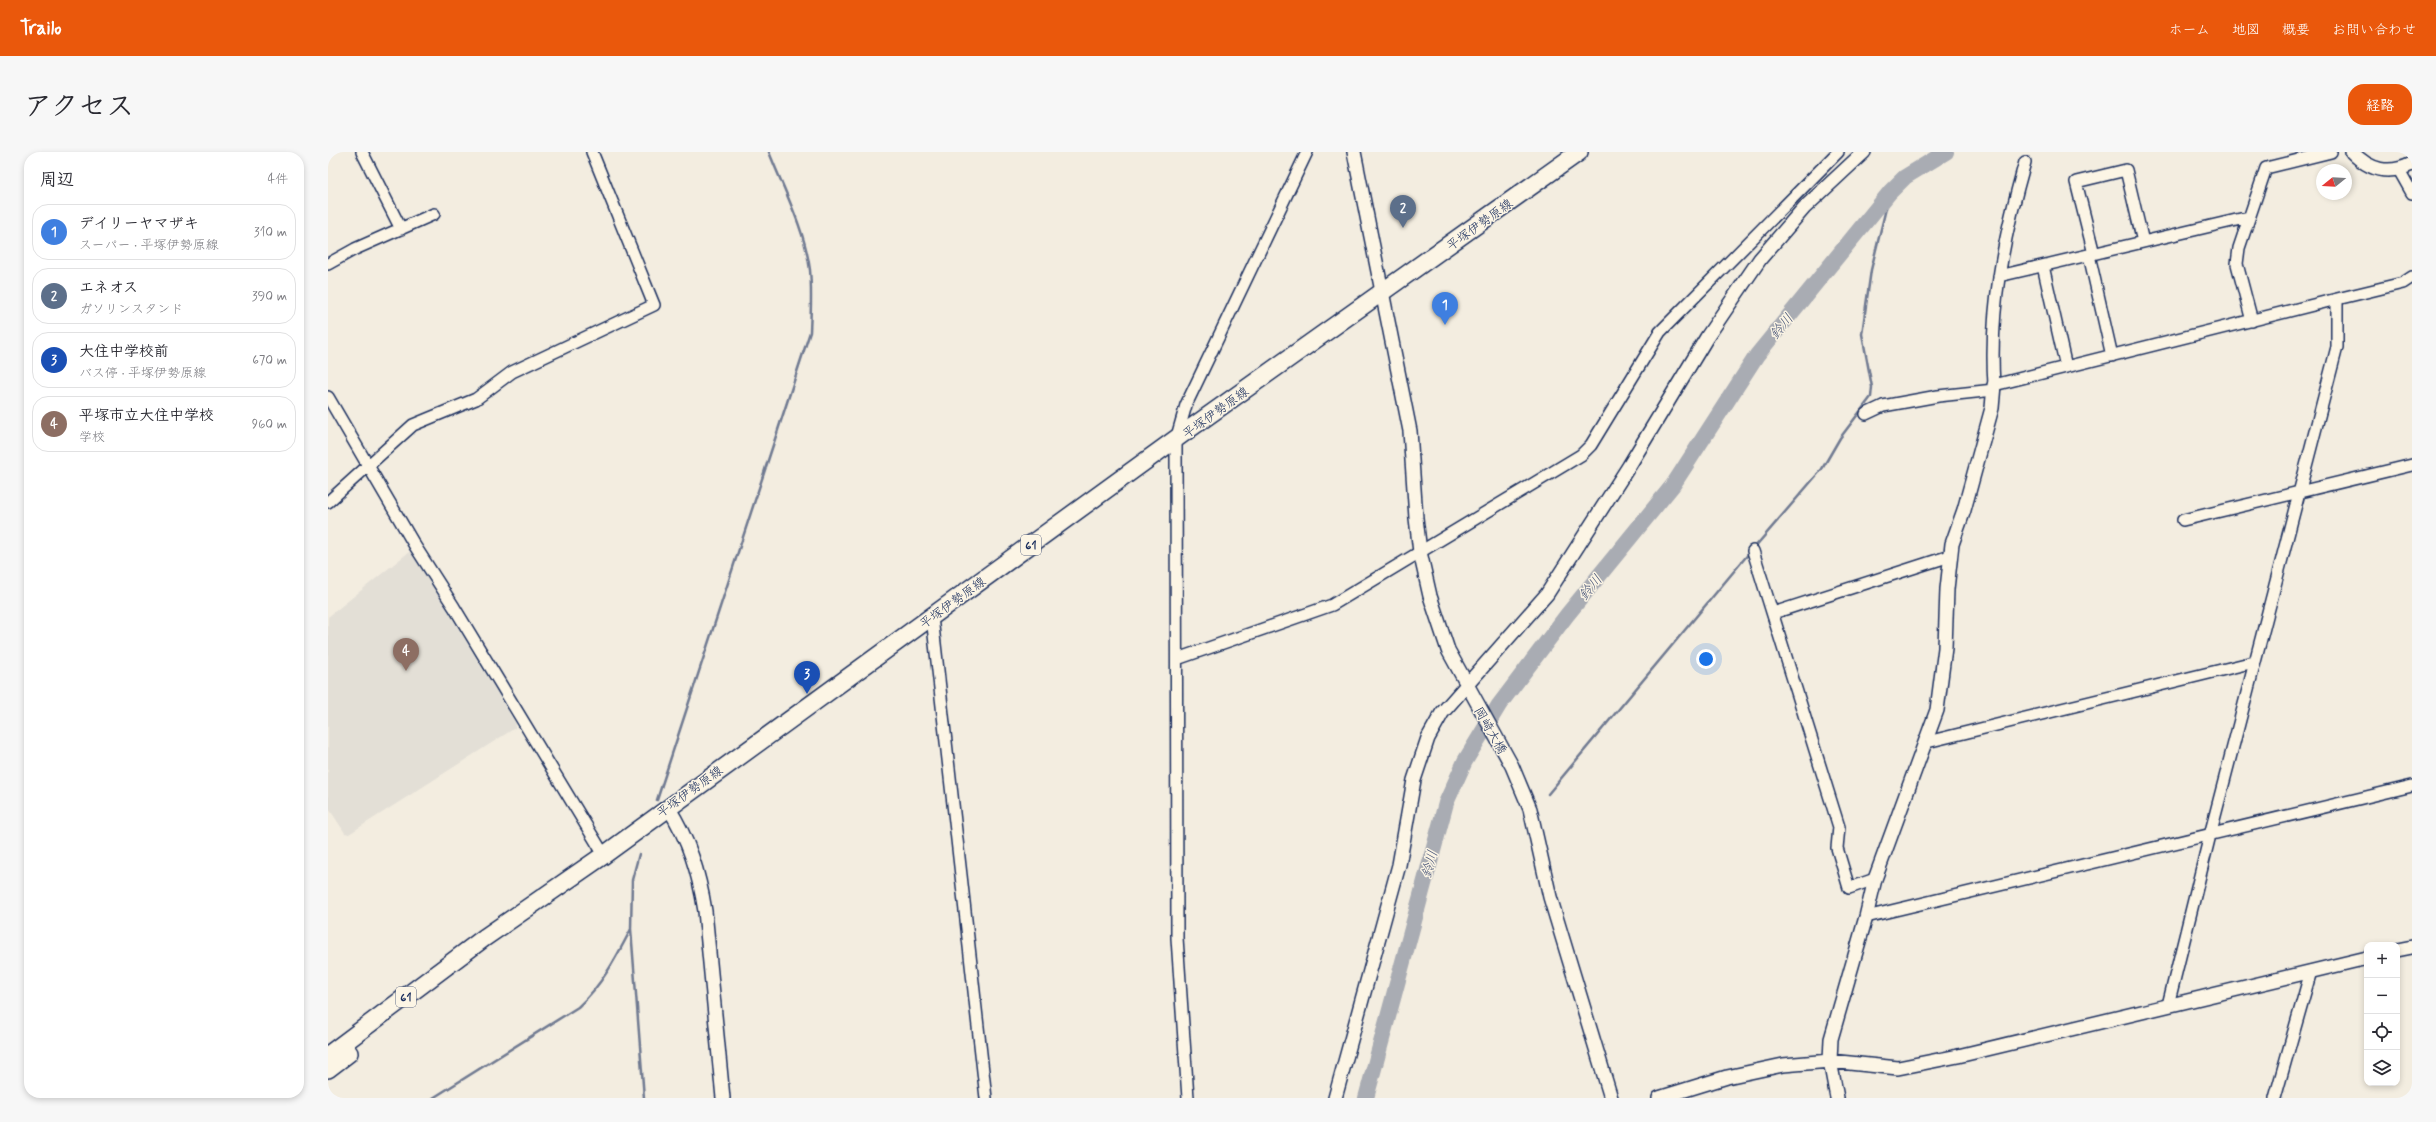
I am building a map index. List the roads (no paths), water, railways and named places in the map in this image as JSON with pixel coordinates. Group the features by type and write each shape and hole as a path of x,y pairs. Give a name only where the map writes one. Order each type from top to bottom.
{"main road":[{"name":"平塚伊勢原線","path":"328,1055 484,938 604,855 668,807 1176,440 1579,152"},
{"path":"328,1043 418,976 484,938"},
{"path":"328,1069 430,992 484,938"}],"street":[{"path":"362,152 401,229"},
{"path":"328,502 413,425 476,399 512,372 654,305 592,152"},
{"path":"1188,1098 1177,938 1176,440 1186,405 1307,152"},
{"name":"岡崎大橋","path":"1354,152 1381,293 1410,430 1420,552 1430,596 1448,650 1466,686 1509,762 1530,809 1550,897 1611,1098"},
{"path":"1177,659 1332,604 1581,454 1591,445 1660,332 1838,152"},
{"path":"1335,1098 1399,865 1414,780 1428,738 1442,713 1547,594 1629,466 1707,336 1760,259 1804,208 1864,152"},
{"path":"2252,321 2237,264 2239,248 2266,168 2331,152"},
{"path":"2352,152 2360,161 2373,168 2387,171 2399,170 2412,164"},
{"path":"1837,1098 1830,1061 1831,1039 1866,917 1875,879 1927,742 1937,710 1941,688 1950,556 1992,408 1994,388 1992,345 1999,276 2011,211 2025,162"},
{"path":"2112,356 2076,182 2126,170 2143,242"},
{"path":"2399,170 2412,193"},
{"path":"328,264 355,249 434,214"},
{"path":"1999,276 2249,217"},
{"path":"2043,266 2066,367"},
{"path":"1866,414 1883,406 1994,388 2066,367 2403,283 2412,277"},
{"path":"2168,1005 2254,662 2338,347 2337,299"},
{"path":"328,397 368,467 604,855"},
{"path":"2184,520 2412,465"},
{"path":"1753,551 1839,827 1837,848 1850,888 1875,879"},
{"path":"1773,613 1950,556"},
{"path":"932,617 986,1098"},
{"path":"1927,742 2254,662"},
{"path":"1866,917 2412,786"},
{"path":"668,807 682,830 701,884 706,919 723,1098"},
{"path":"2400,949 2412,947"},
{"path":"1658,1098 1727,1078 1776,1067 1830,1061 1898,1068 1966,1054 2364,959"},
{"path":"2275,1098 2311,971"}],"waterway":[{"path":"657,800 810,332 810,270 804,240 769,152"},
{"name":"鈴川","path":"1366,1098 1446,803 1465,761 1499,705 1567,615 1673,485 1757,355 1890,192 1905,177 1946,152"},
{"path":"1754,548 1822,469 1840,438 1871,397 1872,387 1862,334 1871,270 1890,192"},
{"path":"1548,794 1750,552"},
{"path":"639,854 632,880 631,929 644,1098"},
{"path":"433,1098 578,1007 587,999 614,961 631,929"}],"place":[{"name":"エネオス","path":"1403,228"},
{"name":"デイリーヤマザキ","path":"1445,325"},
{"name":"平塚市立大住中学校","path":"406,671"},
{"name":"大住中学校前","path":"807,694"}]}
